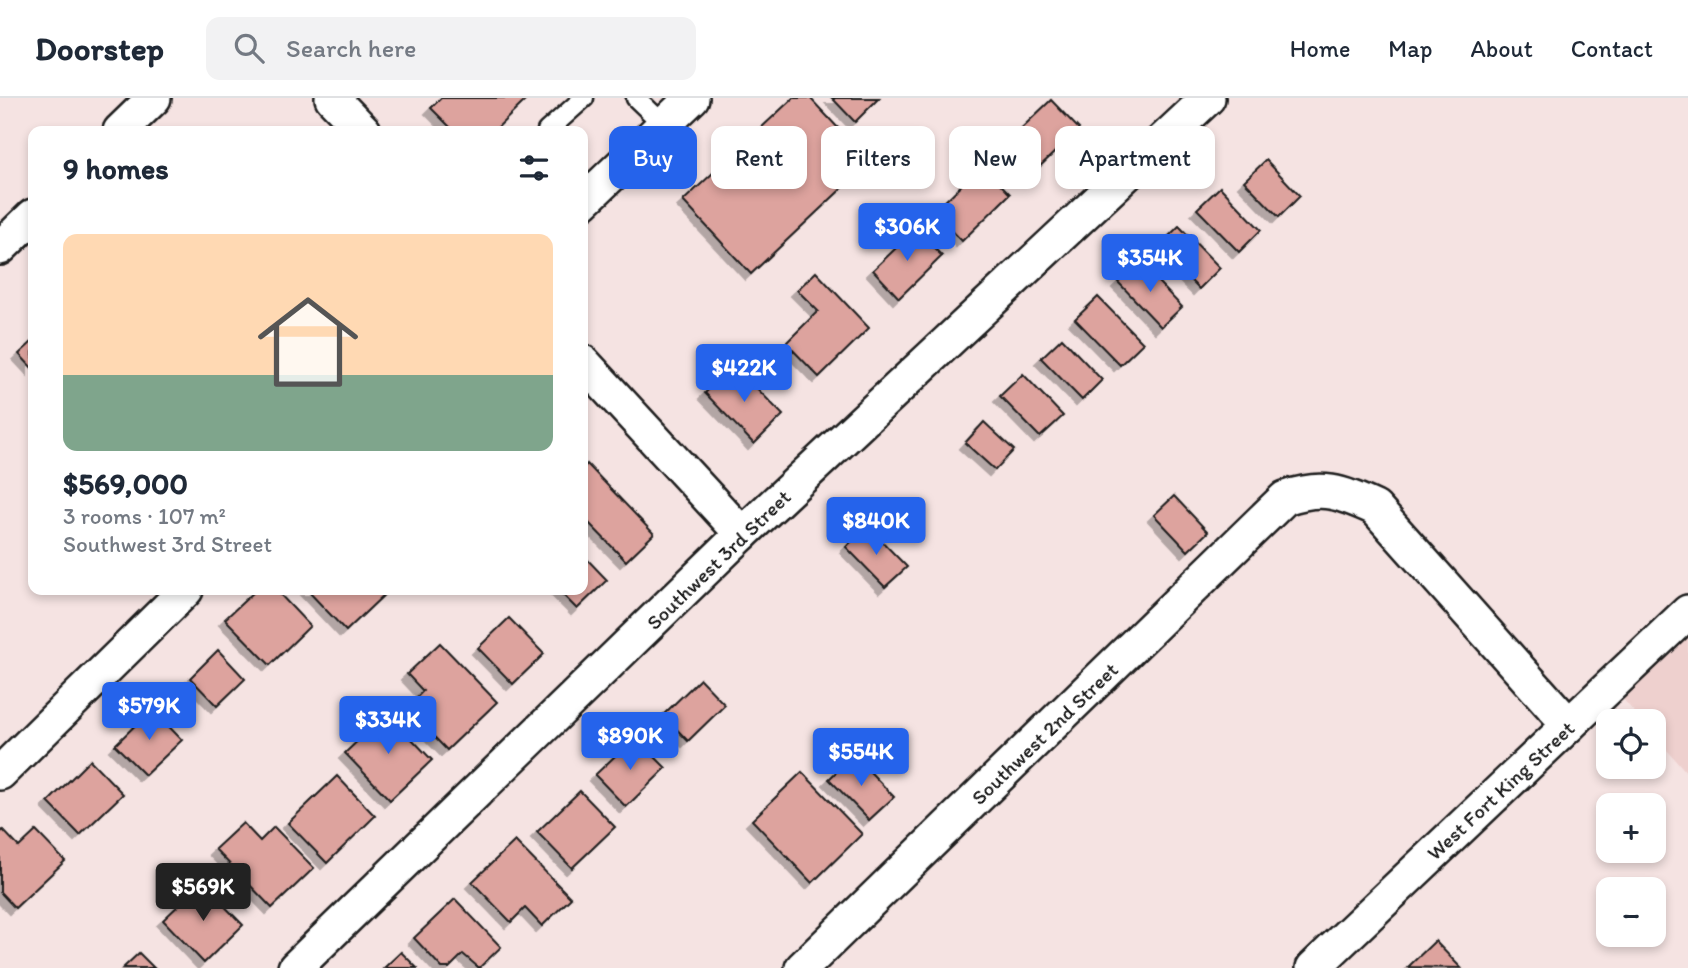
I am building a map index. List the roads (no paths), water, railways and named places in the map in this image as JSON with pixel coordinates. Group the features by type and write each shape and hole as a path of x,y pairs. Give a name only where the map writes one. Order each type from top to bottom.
{"street":[{"path":"125,126 154,98"},
{"path":"332,98 359,126"},
{"path":"588,197 692,98"},
{"name":"Southwest 3rd Street","path":"295,968 742,534 1208,98"},
{"path":"0,248 28,221"},
{"path":"588,367 742,534"},
{"name":"Southwest 2nd Street","path":"802,968 1285,498 1310,490 1340,492 1375,508 1569,725"},
{"path":"0,773 181,595"},
{"name":"West Fort King Street","path":"1312,968 1688,612"}],"lane":[{"path":"553,126 584,98"},
{"path":"636,98 664,125"}]}
